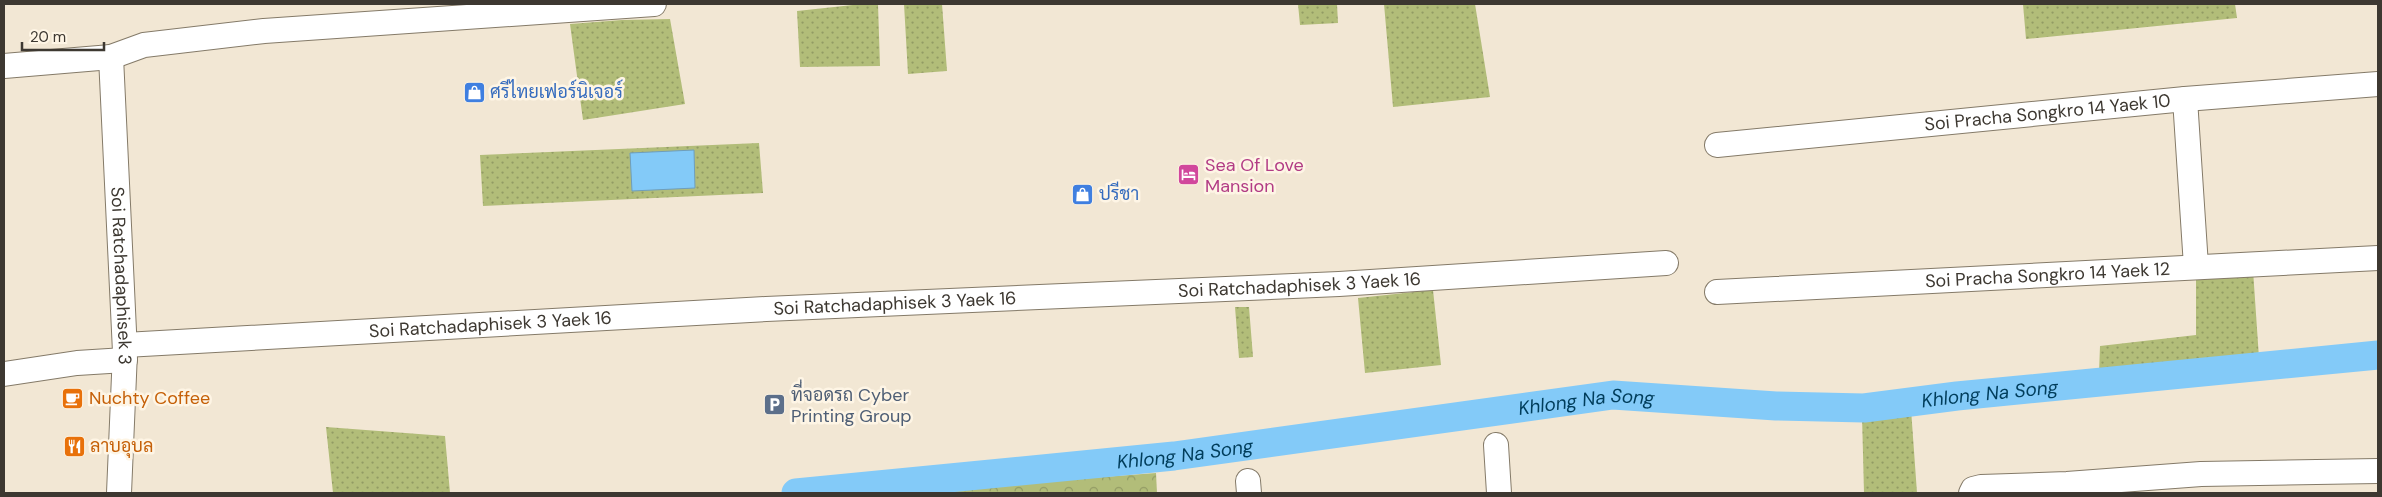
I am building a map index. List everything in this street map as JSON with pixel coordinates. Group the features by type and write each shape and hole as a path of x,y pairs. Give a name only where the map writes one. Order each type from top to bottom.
{"street":[{"path":"4,66 111,57 144,45 264,31 654,4"},
{"name":"Soi Ratchadaphisek 3","path":"111,57 125,352 119,493"},
{"name":"Soi Pracha Songkro 14 Yaek 10","path":"1718,145 2185,99 2378,84"},
{"path":"2185,99 2196,266"},
{"name":"Soi Pracha Songkro 14 Yaek 12","path":"1717,292 2378,258"},
{"name":"Soi Ratchadaphisek 3 Yaek 16","path":"4,374 77,363 125,352 766,309 1339,284 1666,263"},
{"path":"1496,445 1499,493"},
{"path":"1971,493 1973,489 1981,486 2067,484 2154,476 2378,471"}],"green space":[{"path":"878,4 880,66 800,67 797,11"},
{"path":"904,4 942,4 947,71 908,74"},
{"path":"1298,4 1337,4 1338,23 1300,25"},
{"path":"1384,4 1475,4 1490,97 1393,107"},
{"path":"2023,4 2235,4 2237,18 2026,39"},
{"path":"670,19 685,104 583,120 570,24"},
{"path":"759,143 763,193 483,206 480,155"},
{"path":"2253,270 2259,358 2099,373 2100,346 2196,335 2196,274"},
{"path":"1433,290 1441,365 1365,373 1358,298"},
{"path":"1235,307 1249,307 1253,357 1239,358"},
{"path":"1911,409 1917,493 1864,493 1862,415"},
{"path":"326,427 445,436 450,493 333,493"},
{"path":"1156,473 1157,493 955,493 954,488"}],"water":[{"path":"694,150 695,188 632,191 630,153"}],"waterway":[{"name":"Khlong Na Song","path":"796,493 1174,456 1613,395 1776,406 1864,408 1957,396 2378,355"}],"place":[{"name":"ศรีไทยเฟอร์นิเจอร์","path":"474,92"},
{"name":"Sea Of Love Mansion","path":"1189,175"},
{"name":"ปรีชา","path":"1083,194"},
{"name":"Nuchty Coffee","path":"73,398"},
{"name":"ที่จอดรถ Cyber Printing Group","path":"775,405"},
{"name":"ลาบอุบล","path":"74,446"}]}
